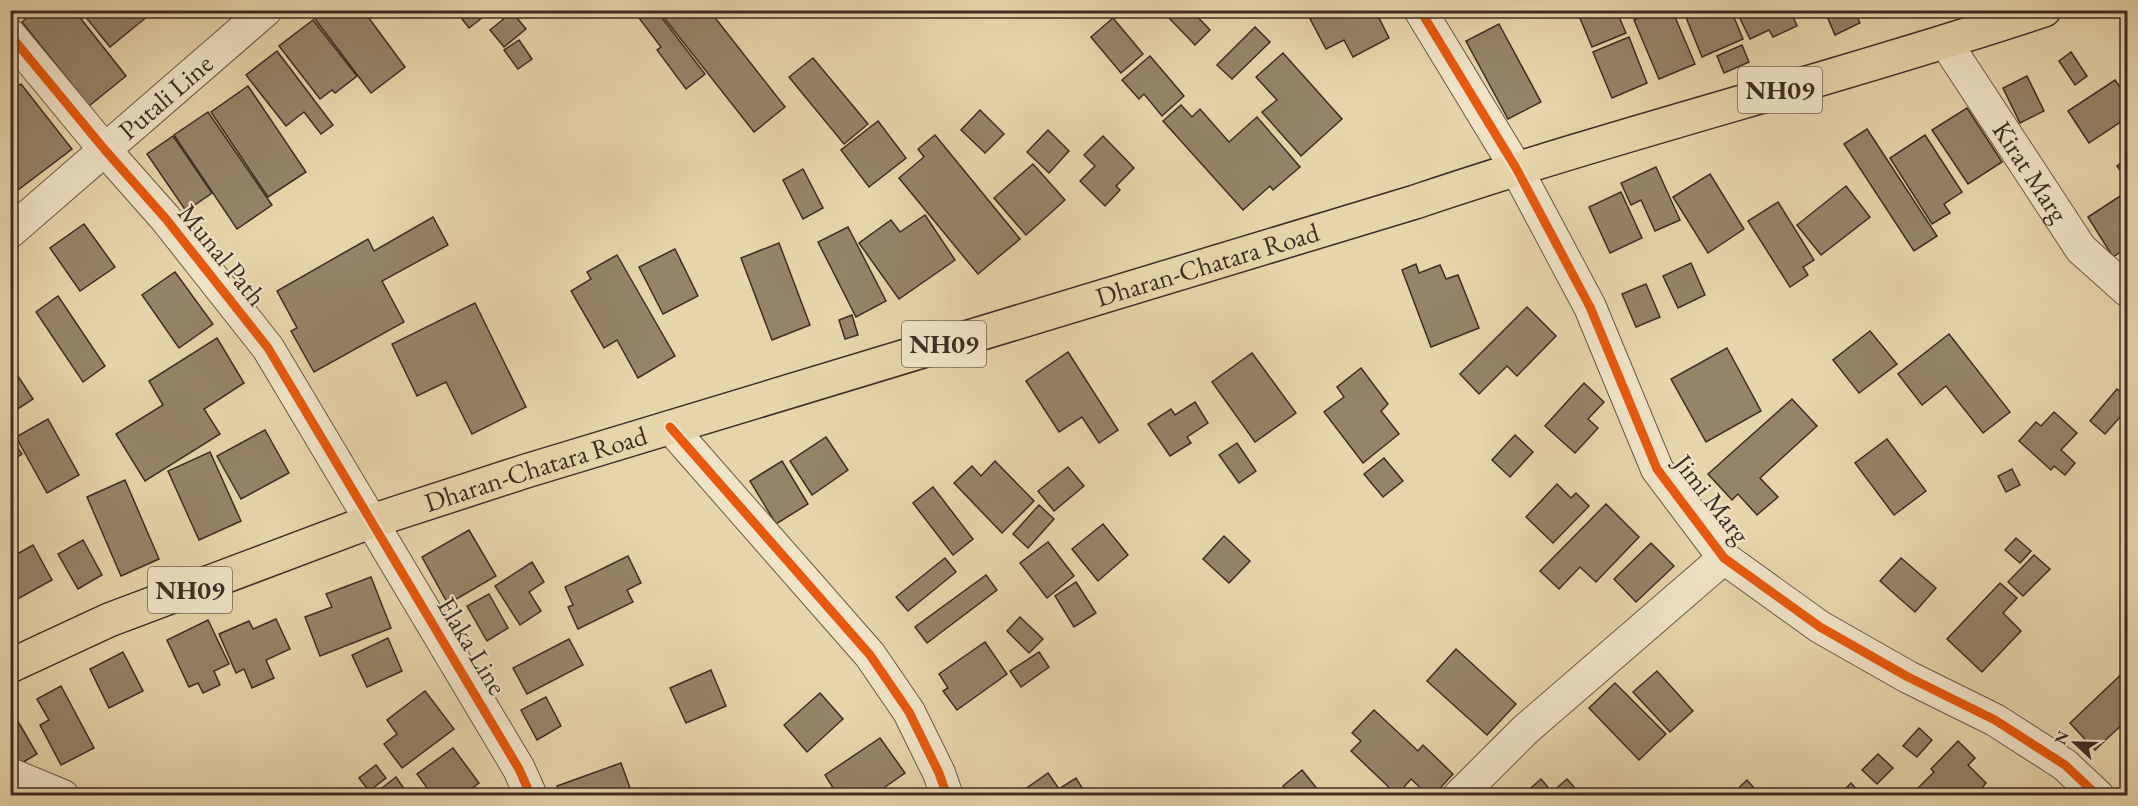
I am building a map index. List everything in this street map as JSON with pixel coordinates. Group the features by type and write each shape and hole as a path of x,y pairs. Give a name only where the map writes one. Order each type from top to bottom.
{"main road":[{"name":"Dharan-Chatara Road","path":"372,521 526,471 1415,202 1516,168 1946,43 2044,10"},
{"name":"NH09","path":"10,666 109,620 372,521"}],"street":[{"name":"Putali Line","path":"10,232 266,10"},
{"name":"Jimi Marg","path":"1420,10 1516,168 1590,307 1657,469 1724,558 1820,627 1908,677 1995,720 2065,765 2098,795"},
{"name":"Munal Path","path":"10,35 105,150 166,219 268,348 329,453 372,521"},
{"name":"Kirat Marg","path":"1946,43 2081,249 2127,291"},
{"path":"670,427 870,655 909,712 939,772 947,795"},
{"name":"Elaka Line","path":"372,521 519,770 531,795"},
{"path":"1460,795 1525,730 1724,558"},
{"path":"10,774 63,795"}],"building":[{"path":"36,10 74,10 126,76 89,106 22,22"},
{"path":"80,10 143,10 148,16 110,47"},
{"path":"318,10 363,10 405,67 371,93 312,15"},
{"path":"455,10 492,10 469,28"},
{"path":"633,10 656,10 705,74 686,89 657,50 661,47"},
{"path":"658,10 709,10 785,107 754,132"},
{"path":"1166,10 1194,10 1193,12 1210,30 1195,45 1164,13"},
{"path":"1318,10 1375,10 1389,38 1353,57 1344,40 1326,49 1308,15"},
{"path":"1616,10 1626,33 1592,47 1577,11"},
{"path":"1656,10 1672,10 1695,64 1659,79 1634,20"},
{"path":"1683,10 1731,10 1743,39 1702,57"},
{"path":"1736,10 1790,10 1797,26 1773,37 1769,30 1750,39"},
{"path":"1833,10 1854,10 1860,23 1835,35 1826,14"},
{"path":"512,12 526,29 504,47 490,30"},
{"path":"1113,18 1143,54 1121,73 1091,37"},
{"path":"313,20 357,76 335,93 332,90 320,99 279,46"},
{"path":"1499,24 1541,102 1508,119 1466,41"},
{"path":"1255,27 1270,42 1232,79 1217,65"},
{"path":"1629,37 1647,83 1612,98 1593,52"},
{"path":"519,40 532,59 518,69 504,50"},
{"path":"1742,45 1749,62 1724,73 1717,56"},
{"path":"277,51 333,125 321,134 304,112 286,126 246,75"},
{"path":"2071,52 2087,76 2075,85 2059,61"},
{"path":"1283,53 1342,119 1301,156 1262,112 1277,100 1256,77"},
{"path":"1150,56 1184,96 1162,116 1144,94 1139,99 1122,80"},
{"path":"813,58 868,124 844,144 789,77"},
{"path":"2027,76 2044,111 2020,123 2003,88"},
{"path":"2115,80 2128,99 2128,117 2089,143 2068,111"},
{"path":"21,84 72,149 10,196 10,92"},
{"path":"248,86 306,172 268,197 211,112"},
{"path":"1181,105 1192,117 1200,109 1229,142 1257,117 1300,167 1273,190 1270,186 1243,210 1163,121"},
{"path":"1967,108 2002,162 1968,184 1932,130"},
{"path":"980,110 1004,134 985,153 961,130"},
{"path":"208,112 272,205 237,229 174,135"},
{"path":"878,121 906,158 869,187 841,150"},
{"path":"1867,129 1937,236 1914,251 1844,144"},
{"path":"1048,130 1069,151 1049,173 1027,152"},
{"path":"935,135 1020,239 978,274 899,178 924,157 918,149"},
{"path":"1925,135 1962,192 1944,204 1950,213 1932,224 1890,158"},
{"path":"173,136 212,193 186,211 147,154"},
{"path":"1103,136 1134,168 1116,186 1120,190 1105,206 1080,181 1095,166 1084,155"},
{"path":"2128,158 2128,182 2117,166"},
{"path":"1033,164 1065,200 1026,235 994,198"},
{"path":"1656,167 1680,220 1655,231 1641,200 1631,205 1621,183"},
{"path":"803,169 823,208 803,219 783,180"},
{"path":"1710,174 1744,229 1708,253 1673,197"},
{"path":"1846,186 1870,217 1821,255 1797,225"},
{"path":"2128,191 2128,247 2113,257 2088,217"},
{"path":"1621,192 1642,238 1610,253 1589,207"},
{"path":"1778,202 1814,260 1803,267 1808,275 1790,287 1748,221"},
{"path":"925,215 955,260 899,299 859,243 891,220 900,232"},
{"path":"433,217 448,245 382,281 404,322 314,372 291,331 297,328 277,291 368,239 374,251"},
{"path":"84,224 115,267 80,291 50,248"},
{"path":"848,227 886,301 856,317 818,242"},
{"path":"779,243 810,325 772,340 741,258"},
{"path":"675,249 698,296 663,314 639,267"},
{"path":"617,255 675,356 638,378 617,340 604,348 571,291 591,279 587,272"},
{"path":"1691,263 1705,295 1678,308 1663,276"},
{"path":"1416,264 1419,273 1440,265 1446,279 1458,275 1479,328 1431,347 1402,270"},
{"path":"175,272 213,324 179,348 142,295"},
{"path":"1646,284 1660,317 1636,327 1622,294"},
{"path":"58,296 105,366 83,382 36,312"},
{"path":"475,303 526,407 472,434 446,382 417,396 392,344"},
{"path":"1527,307 1556,336 1517,376 1507,366 1479,394 1460,374"},
{"path":"852,315 858,335 845,339 839,320"},
{"path":"1870,331 1897,364 1859,393 1833,360"},
{"path":"1949,334 2010,412 1983,433 1946,386 1922,405 1898,374"},
{"path":"217,338 244,383 204,409 220,434 145,481 116,434 163,405 149,381"},
{"path":"1727,348 1761,411 1706,442 1671,379"},
{"path":"1068,352 1118,430 1099,443 1082,417 1059,432 1026,381"},
{"path":"1252,353 1296,413 1255,442 1212,382"},
{"path":"10,364 33,399 10,414"},
{"path":"1361,368 1388,404 1381,411 1399,434 1363,463 1324,412 1344,397 1337,387"},
{"path":"1584,383 1604,402 1588,419 1598,428 1575,453 1545,426"},
{"path":"2117,389 2128,397 2128,408 2105,434 2090,421"},
{"path":"1792,399 1817,426 1760,478 1778,497 1757,515 1738,494 1732,500 1708,474"},
{"path":"1195,402 1208,423 1187,437 1191,443 1170,456 1148,424 1171,409 1175,415"},
{"path":"2054,412 2077,433 2061,450 2075,463 2065,475 2054,466 2051,470 2019,441 2036,422 2041,426"},
{"path":"48,419 79,475 47,493 16,437"},
{"path":"265,430 289,473 241,499 217,456"},
{"path":"1515,435 1533,452 1510,477 1492,460"},
{"path":"10,437 22,454 10,462"},
{"path":"826,437 848,470 812,495 790,461"},
{"path":"1887,439 1926,491 1894,515 1855,463"},
{"path":"1237,443 1256,471 1239,483 1219,455"},
{"path":"210,452 241,521 199,540 168,471"},
{"path":"1384,458 1403,481 1383,497 1364,474"},
{"path":"782,461 808,504 776,524 750,481"},
{"path":"995,461 1034,501 1002,533 954,483 972,466 981,476"},
{"path":"1068,467 1084,486 1054,511 1038,491"},
{"path":"2012,469 2020,485 2006,492 1998,476"},
{"path":"125,480 159,559 121,576 87,497"},
{"path":"1557,484 1571,498 1576,493 1589,506 1553,543 1526,517"},
{"path":"933,487 973,539 953,555 913,503"},
{"path":"1606,504 1639,537 1596,582 1580,567 1559,589 1540,571"},
{"path":"1039,505 1054,519 1028,548 1013,534"},
{"path":"1103,524 1128,555 1098,581 1072,549"},
{"path":"469,530 496,576 448,604 422,557"},
{"path":"1224,536 1250,561 1229,583 1203,559"},
{"path":"2016,538 2031,551 2020,563 2005,550"},
{"path":"83,540 102,575 78,589 58,554"},
{"path":"1048,542 1074,576 1047,598 1020,563"},
{"path":"1651,543 1674,566 1636,602 1614,579"},
{"path":"33,545 52,580 12,602 10,599 10,558"},
{"path":"2034,555 2050,569 2023,596 2008,582"},
{"path":"628,556 641,583 627,590 633,602 578,629 568,607 573,605 565,587"},
{"path":"945,558 956,572 908,611 896,597"},
{"path":"1901,558 1936,588 1915,612 1880,581"},
{"path":"532,562 544,582 529,592 541,611 520,625 495,586"},
{"path":"986,575 997,590 927,643 915,627"},
{"path":"371,577 391,628 320,656 305,617 332,607 326,594"},
{"path":"1076,582 1096,613 1074,627 1055,596"},
{"path":"2000,583 2017,598 2003,613 2021,631 1982,672 1947,639"},
{"path":"489,594 508,628 487,641 467,606"},
{"path":"1020,617 1043,639 1029,653 1007,631"},
{"path":"276,619 290,649 266,660 274,678 252,688 244,669 236,673 219,634 249,621 253,629"},
{"path":"208,620 229,664 214,671 220,685 203,693 198,683 189,687 167,640"},
{"path":"388,638 402,671 367,687 352,655"},
{"path":"569,639 583,665 527,694 513,668"},
{"path":"985,642 1007,674 957,710 943,691 948,688 939,674"},
{"path":"1456,649 1516,704 1487,735 1427,681"},
{"path":"123,652 143,691 109,708 90,669"},
{"path":"1039,652 1049,667 1021,687 1010,671"},
{"path":"2128,668 2128,719 2095,750 2070,723"},
{"path":"711,670 726,706 686,723 670,688"},
{"path":"1657,671 1693,711 1670,732 1633,692"},
{"path":"1615,683 1666,734 1639,760 1589,708"},
{"path":"61,686 94,748 61,765 40,725 49,720 37,699"},
{"path":"425,691 454,729 402,768 384,744 397,734 387,720"},
{"path":"820,693 843,719 807,752 784,725"},
{"path":"546,697 561,726 537,740 521,710"},
{"path":"1374,710 1418,751 1423,745 1453,774 1433,796 1429,796 1411,779 1397,795 1351,751 1361,741 1352,733"},
{"path":"13,713 37,754 20,764 10,760 10,714"},
{"path":"1919,728 1932,740 1917,757 1903,746"},
{"path":"880,738 905,773 872,796 838,796 825,775"},
{"path":"1958,741 1975,758 1968,765 1986,783 1975,796 1919,796 1915,791 1934,772 1931,769"},
{"path":"453,748 479,783 462,796 433,796 417,774"},
{"path":"1878,754 1893,768 1877,784 1862,770"},
{"path":"621,763 633,796 560,796 557,786"},
{"path":"376,765 386,778 369,791 359,778"},
{"path":"1302,770 1323,796 1291,796 1283,786"},
{"path":"1048,773 1059,789 1076,778 1087,796 1015,796"},
{"path":"396,777 409,796 372,796"},
{"path":"1541,779 1552,792 1567,779 1582,796 1529,796 1526,792"},
{"path":"1747,780 1761,796 1730,796"},
{"path":"1851,783 1863,796 1838,796"}],"cycle path":[{"path":"1420,10 1516,168 1590,307 1657,469 1724,558 1820,627 1908,677 1995,720 2065,765 2098,796"},
{"path":"10,35 105,150 166,219 268,348 519,769 531,796"},
{"path":"670,427 870,655 909,712 939,773 947,796"}]}
